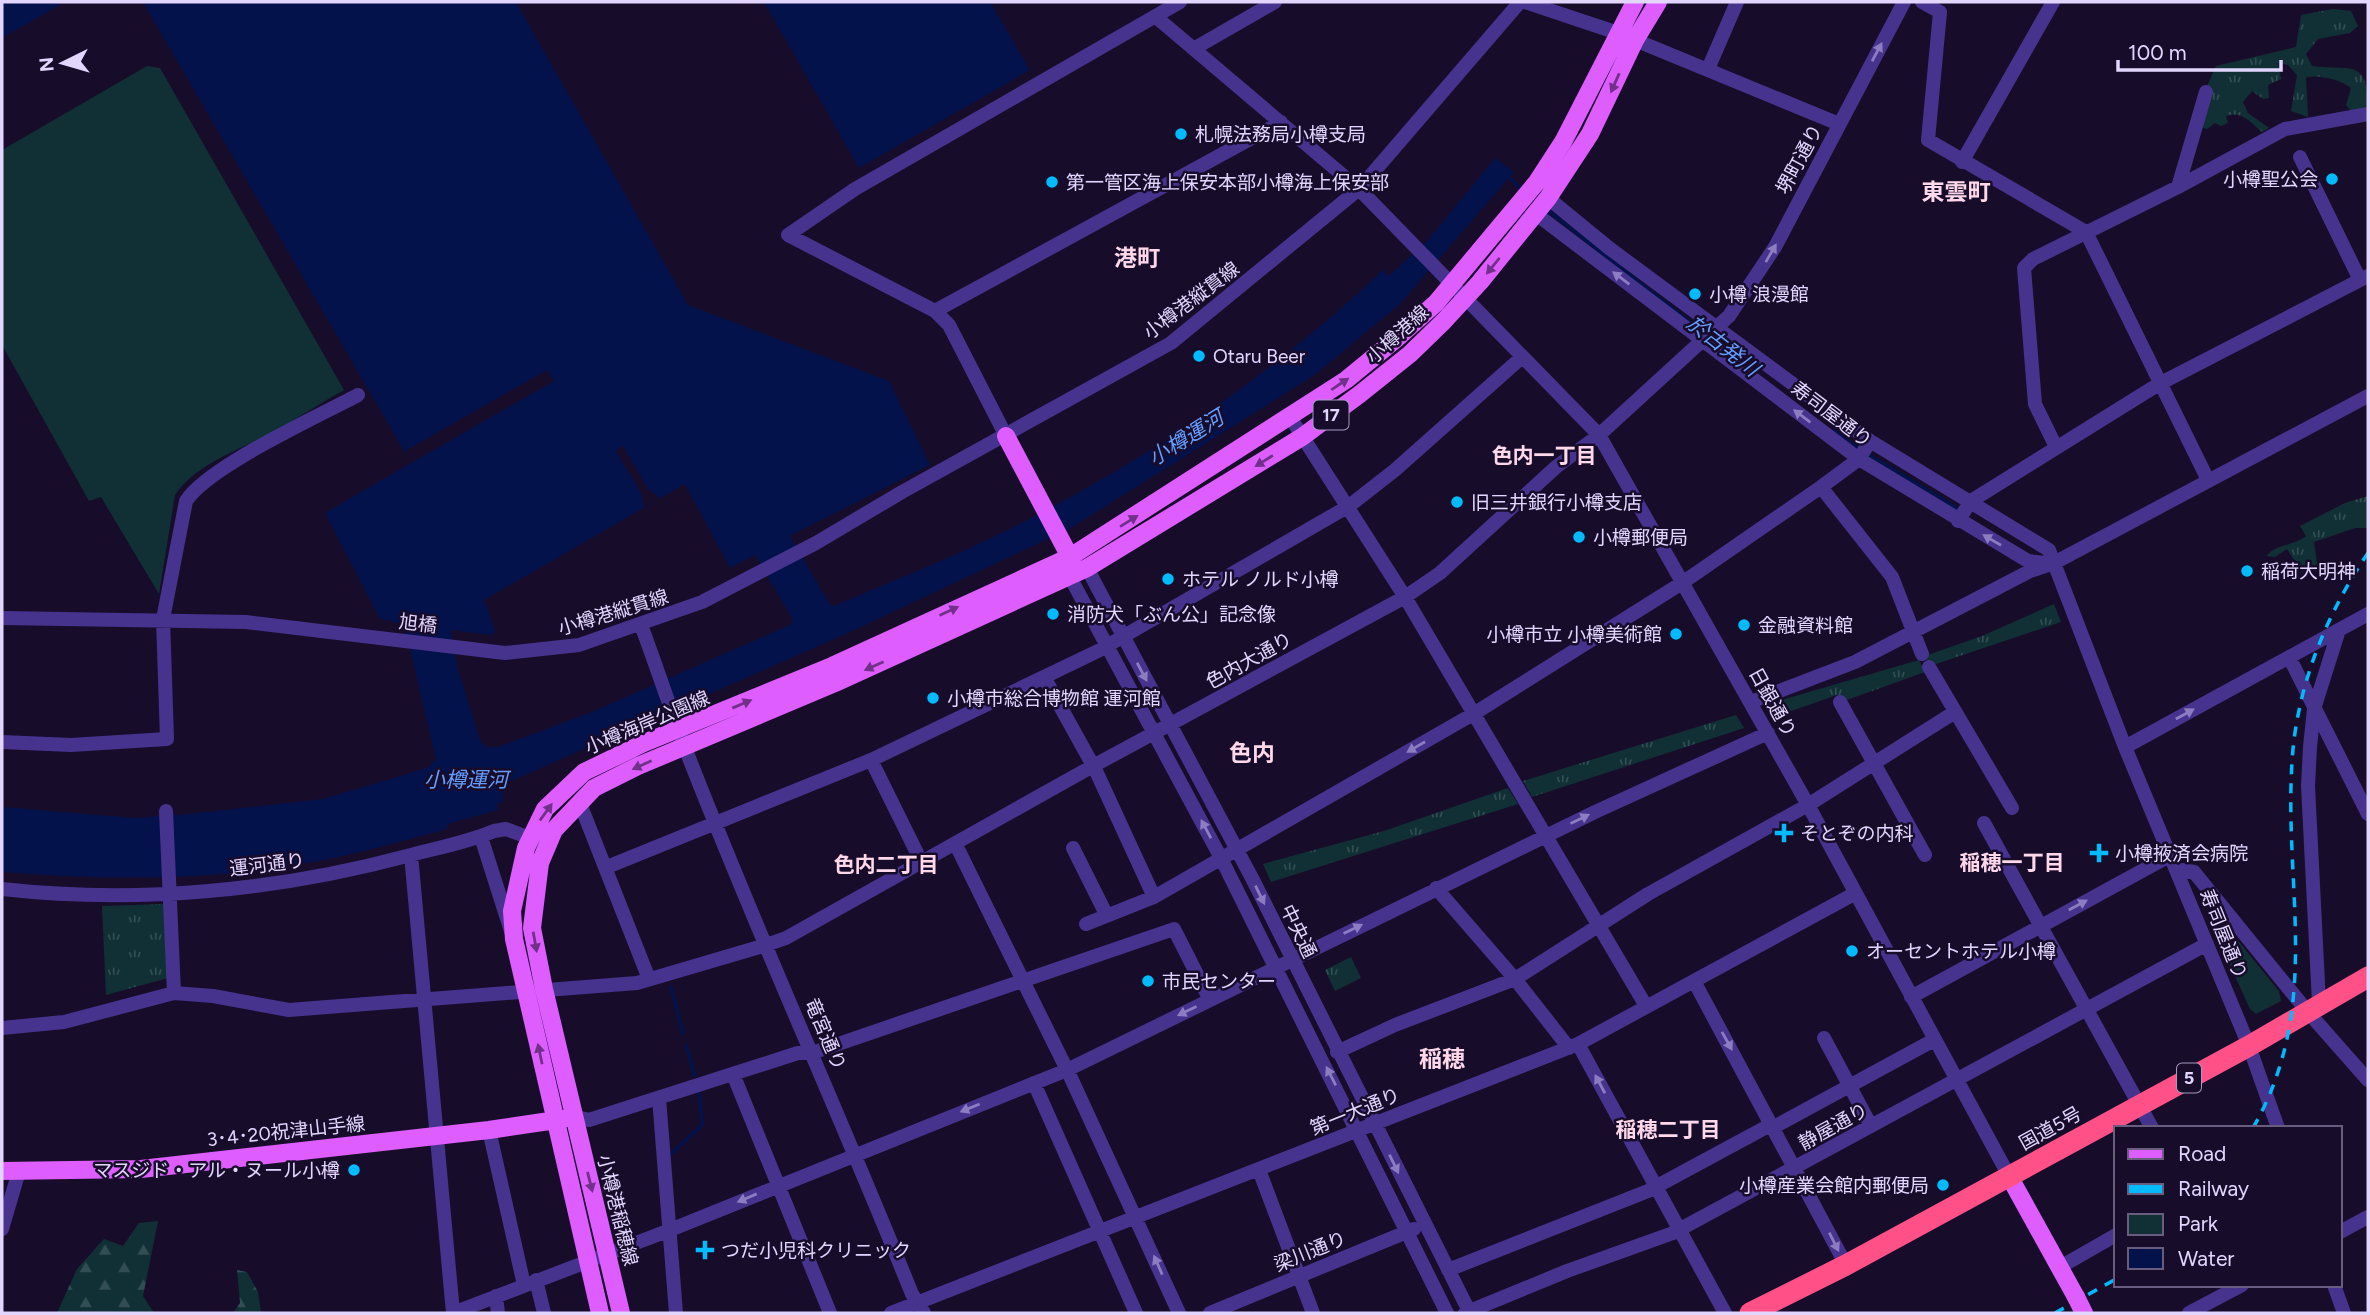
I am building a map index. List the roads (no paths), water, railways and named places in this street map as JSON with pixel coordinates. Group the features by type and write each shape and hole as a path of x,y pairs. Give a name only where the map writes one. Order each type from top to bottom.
{"highway":[{"name":"国道5号","path":"1750,1313 1846,1265 2249,1046 2368,976"}],"main road":[{"name":"小樽港線","path":"1070,557 1356,372 1426,312 1537,182 1563,142 1635,2"},
{"name":"小樽港線","path":"1070,577 1303,437 1410,354 1465,298 1548,198 1590,134 1635,40 1658,2"},
{"path":"1006,436 1070,557 1087,568"},
{"path":"1070,557 1070,577"},
{"name":"小樽海岸公園線","path":"554,1121 535,990 532,928 540,863 554,830 579,801 594,788 682,739 832,666 1070,557"},
{"name":"小樽海岸公園線","path":"573,1116 535,990 514,939 512,911 530,838 545,810 584,772 643,743 682,739 835,683 1070,577"},
{"name":"3･4･20祝津山手線","path":"10,1171 141,1169 489,1130 573,1116"},
{"name":"小樽港稲穂線","path":"573,1116 621,1313"},
{"path":"554,1121 600,1313"},
{"path":"2009,1176 2084,1313"}],"street":[{"path":"1006,436 949,325 936,311 788,235 855,189 1180,2"},
{"path":"1195,48 1275,2"},
{"path":"1523,2 1618,33 1839,124"},
{"name":"小樽港縦貫線","path":"478,650 505,653 557,649 608,638 702,603 816,543 1171,343 1359,190 1523,2"},
{"path":"1708,69 1737,2"},
{"name":"堺町通り","path":"1709,332 1729,316 1759,272 1904,2"},
{"path":"1922,2 1940,12 1928,141 2086,232 2208,480"},
{"path":"1962,162 2053,2"},
{"name":"日銀通り","path":"1156,17 1359,190 1599,435 1808,805 2009,1176"},
{"path":"2178,187 2206,92"},
{"path":"2056,447 2035,404 2024,268 2032,259 2178,187 2285,128 2368,114"},
{"path":"936,311 1281,122"},
{"path":"1964,511 2056,447 2159,384 2364,278 2300,158"},
{"name":"寿司屋通り","path":"1548,198 1859,459 2049,550 2125,747 2249,1046 2277,1126"},
{"name":"寿司屋通り","path":"1536,214 1870,441 2028,561 2054,563"},
{"name":"色内大通り","path":"2,1028 64,1023 174,993 213,996 289,1010 649,979 786,938 1093,766 1405,597 1440,573 1556,467 1599,435 1709,332"},
{"path":"607,867 871,760 1109,644 1349,506 1395,470 1521,358"},
{"path":"2,742 71,745 167,739 163,619 186,501 196,486 358,395"},
{"path":"1751,702 1855,662 2030,570 2054,563 2368,396"},
{"path":"1290,417 1405,597 1646,1006"},
{"path":"1086,924 1154,897 1475,713 1682,583 1859,459 1870,441"},
{"path":"1821,487 1892,577 1911,631 1925,660 2012,808"},
{"name":"中央通","path":"1087,568 1237,851 1468,1313"},
{"name":"中央通","path":"1070,577 1109,644 1221,858 1447,1313"},
{"path":"2125,747 2368,614"},
{"name":"旭橋","path":"2,618 246,622 478,650"},
{"name":"竜宮通り","path":"641,625 682,739 766,946 856,1153 912,1294 921,1308"},
{"path":"2313,1007 2308,786 2314,709 2339,630"},
{"path":"2289,657 2368,814"},
{"path":"1044,677 1093,766 1154,897"},
{"path":"1840,702 1925,855"},
{"path":"1337,1052 1395,1024 1515,979 1648,894 1808,805 1955,712"},
{"path":"411,855 453,1313 670,1230 1067,1070 1436,888 1768,733"},
{"path":"871,760 921,861"},
{"path":"579,801 649,979"},
{"path":"167,816 174,993"},
{"path":"1984,823 2151,1126"},
{"name":"運河通り","path":"2,889 52,895 172,894 293,882 411,855 506,829 530,838"},
{"path":"481,836 501,907 514,939"},
{"path":"956,845 1067,1070 1179,1313"},
{"path":"1073,848 1106,914"},
{"path":"1911,997 2040,926 2174,862 2194,872 2313,1007 2368,1080"},
{"path":"1436,888 1574,1046 1725,1313"},
{"name":"第一大通り","path":"891,1313 921,1308 1100,1231 1574,1046 1854,894"},
{"path":"573,1116 590,1120 799,1053 812,1053 1174,929 1210,1000"},
{"name":"静屋通り","path":"1468,1313 1567,1271 1679,1230 2207,944"},
{"path":"1694,981 1846,1265"},
{"path":"1825,1038 1871,1126"},
{"path":"1448,1270 1656,1187 1934,1040"},
{"path":"733,1074 743,1107 830,1313"},
{"path":"1034,1083 1136,1313"},
{"path":"659,1098 676,1313"},
{"path":"489,1130 530,1283 544,1313"},
{"path":"1259,1170 1313,1313"},
{"path":"2,1229 10,1171"},
{"path":"2342,1231 2368,1217"},
{"name":"梁川通り","path":"1210,1313 1406,1231 1425,1226"},
{"path":"2060,1267 2114,1236"},
{"path":"2189,1313 2238,1287"},
{"path":"2335,1287 2344,1313"},
{"path":"496,1296 498,1313"}],"water":[{"path":"2,2 65,2 2,38"},
{"name":"小樽運河","path":"143,2 516,2 688,305 889,381 930,465 790,536 830,605 834,606 995,536 1099,481 1150,450 1247,384 1294,348 1383,270 1389,276 1428,240 1495,158 1514,172 1401,303 1316,374 1071,528 848,633 509,782 503,789 502,803 497,804 498,810 448,824 447,829 375,848 264,870 152,877 77,877 2,872 2,807 134,818 189,814 323,799 427,768 436,759 404,624 380,619 325,513 411,463","holes":["685,484 730,568 755,555 792,618 792,624 592,712 498,747 488,747 481,743 458,670 451,630 492,635 495,630 484,600"]},
{"path":"764,2 990,2 1030,70 859,168"}],"waterway":[{"name":"於古発川","path":"1506,175 1524,191"},
{"name":"於古発川","path":"1546,209 1705,334"},
{"name":"於古発川","path":"1834,431 1859,449"},
{"name":"於古発川","path":"1866,453 1957,508"},
{"path":"671,987 683,1033"},
{"path":"686,1045 695,1076"},
{"path":"671,1154 702,1125 699,1092"}],"railway":[{"path":"2254,1126 2275,1081 2288,1034 2294,988 2296,941 2291,798 2293,749 2302,696 2329,621 2368,553"},
{"path":"2055,1313 2114,1280"}],"place":[{"name":"札幌法務局小樽支局","path":"1181,134"},
{"name":"小樽聖公会","path":"2332,179"},
{"name":"第一管区海上保安本部小樽海上保安部","path":"1052,182"},
{"name":"小樽 浪漫館","path":"1695,294"},
{"name":"Otaru Beer","path":"1199,356"},
{"name":"旧三井銀行小樽支店","path":"1457,502"},
{"name":"小樽郵便局","path":"1579,537"},
{"name":"稲荷大明神","path":"2247,571"},
{"name":"ホテル ノルド小樽","path":"1168,579"},
{"name":"消防犬「ぶん公」記念像","path":"1053,614"},
{"name":"金融資料館","path":"1744,625"},
{"name":"小樽市立 小樽美術館","path":"1676,634"},
{"name":"小樽市総合博物館 運河館","path":"933,698"},
{"name":"そとぞの内科","path":"1784,833"},
{"name":"小樽掖済会病院","path":"2099,853"},
{"name":"オーセントホテル小樽","path":"1852,951"},
{"name":"市民センター","path":"1148,981"},
{"name":"マスジド・アル・ヌール小樽","path":"354,1170"},
{"name":"小樽産業会館内郵便局","path":"1943,1185"},
{"name":"つだ小児科クリニック","path":"705,1250"}],"district":[{"name":"東雲町","path":"1956,192"},
{"name":"港町","path":"1137,258"},
{"name":"色内一丁目","path":"1544,456"},
{"name":"色内","path":"1252,753"},
{"name":"稲穂一丁目","path":"2012,863"},
{"name":"色内二丁目","path":"886,865"},
{"name":"稲穂","path":"1442,1059"},
{"name":"稲穂二丁目","path":"1668,1130"}]}
